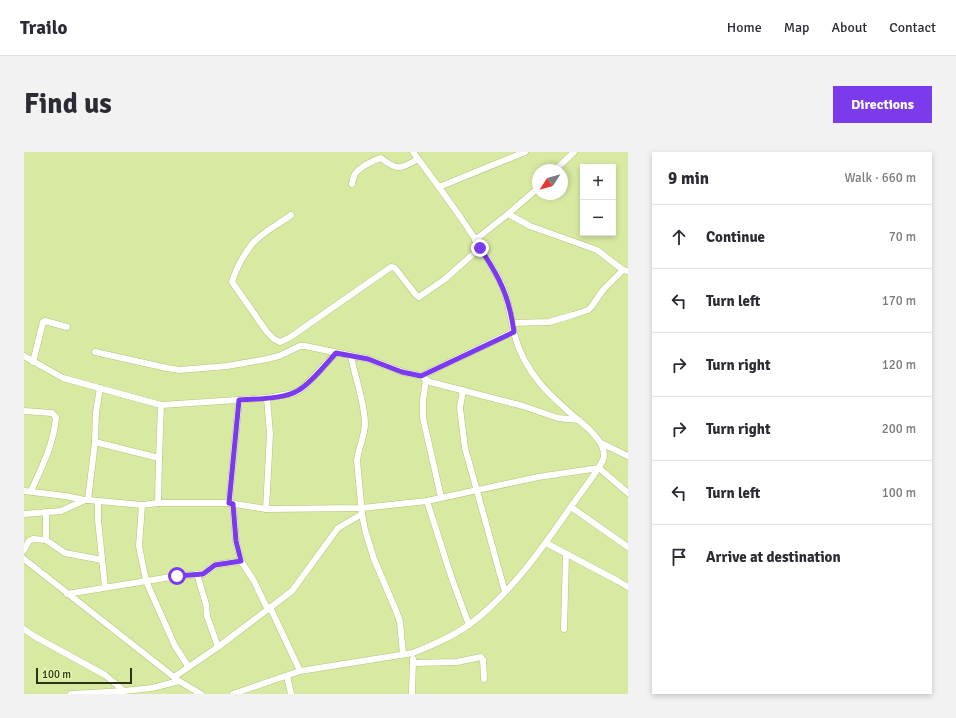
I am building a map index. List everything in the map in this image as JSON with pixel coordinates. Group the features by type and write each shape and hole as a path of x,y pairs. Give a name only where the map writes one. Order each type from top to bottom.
{"street":[{"path":"233,694 248,691 300,671 413,653 443,640 469,624 505,592 546,543 604,457 601,443 589,429 533,377 521,356 503,286 475,240 413,152"},
{"path":"439,187 525,152"},
{"path":"561,164 574,152"},
{"path":"352,184 354,176 358,171 376,159 381,158 394,167 399,168 404,167 418,159"},
{"path":"475,240 532,193"},
{"path":"508,214 530,226 597,250 626,271 603,290 588,310 573,316 549,322 512,323"},
{"path":"291,215 254,242 248,249 235,273 232,282 268,332 274,339 280,342 289,338 391,267 395,268 419,297 445,279 480,248"},
{"path":"33,362 43,322 45,321 67,327"},
{"path":"424,378 514,332"},
{"path":"94,352 180,370 227,366 267,359 278,356 300,346 305,346 368,359 424,378 433,383 523,406 558,418 579,420"},
{"path":"24,356 63,378 161,405 267,398 294,393 300,390 336,353"},
{"path":"350,356 364,420 364,432 357,454 357,461 365,530 374,559 400,622 403,654"},
{"path":"424,378 424,418 441,497"},
{"path":"86,500 95,442 96,412 100,388"},
{"path":"463,390 460,408 462,436 505,592"},
{"path":"266,509 270,434 267,398"},
{"path":"239,400 231,503 236,541 241,561 252,577 269,608 300,671"},
{"path":"158,503 161,405"},
{"path":"24,411 52,413 55,414 56,417 55,431 52,442 40,472 27,491 86,500 142,505 158,503 231,503 266,509 362,511 427,500 538,477 598,468 628,493"},
{"path":"95,442 159,458"},
{"path":"601,443 628,456"},
{"path":"24,514 68,509 86,500"},
{"path":"427,500 452,579 469,624"},
{"path":"98,501 98,520 105,587"},
{"path":"142,505 139,546 146,581 175,646 188,666"},
{"path":"571,507 628,548"},
{"path":"174,676 218,647 296,586 338,528 362,511"},
{"path":"46,512 46,540"},
{"path":"24,550 29,541 46,540 65,553 102,560"},
{"path":"546,543 628,587"},
{"path":"564,629 566,554"},
{"path":"24,559 179,681 201,694"},
{"path":"67,594 177,576 206,573 215,565 241,561"},
{"path":"197,574 218,647"},
{"path":"24,629 105,675 124,691"},
{"path":"412,694 413,653"},
{"path":"413,663 457,662 481,657 483,659 484,679"},
{"path":"287,676 291,694"},
{"path":"71,694 152,688 179,681"}],"route":[{"path":"177,576 203,574 215,565 241,561 236,541 233,504 229,503 239,400 267,398 294,393 306,385 336,353 368,359 402,372 421,376 514,332 503,286 480,248"}]}
